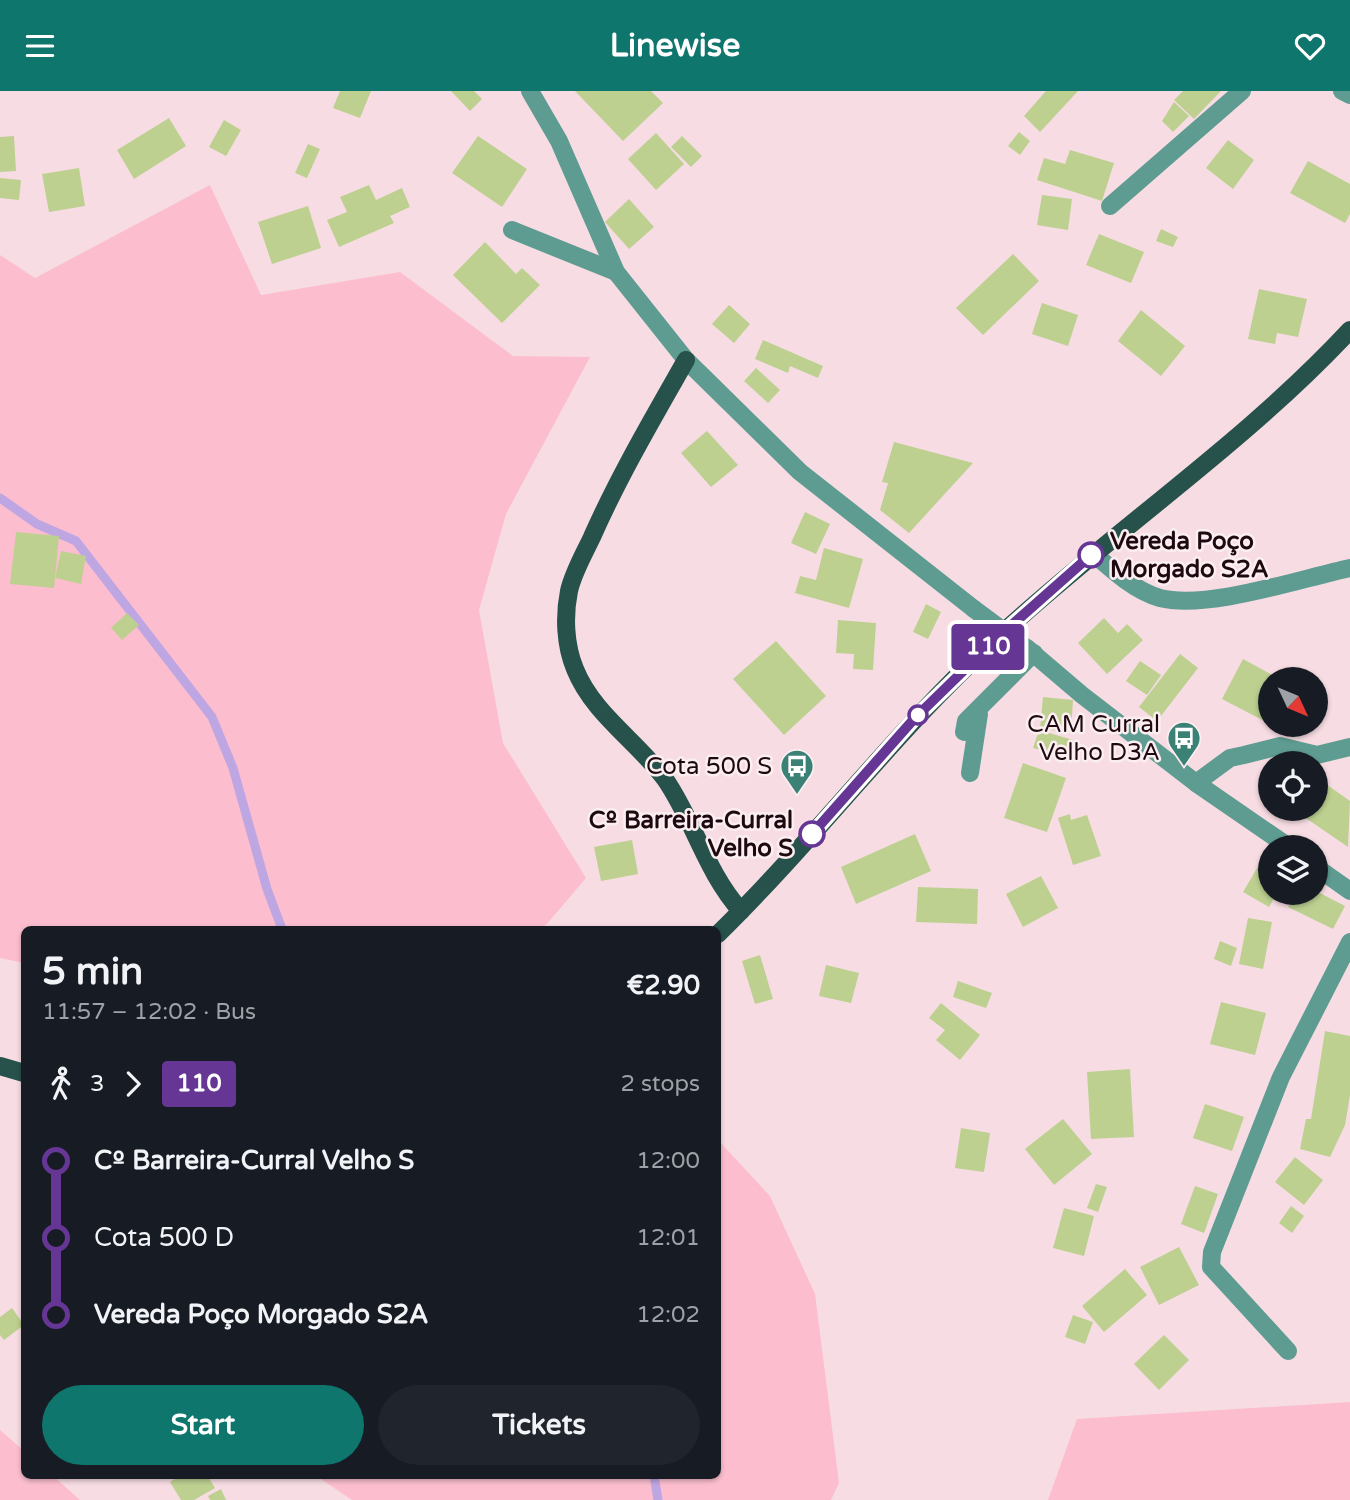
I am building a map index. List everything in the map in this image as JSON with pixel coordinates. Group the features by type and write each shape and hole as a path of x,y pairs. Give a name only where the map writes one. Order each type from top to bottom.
{"main road":[{"path":"721,931 914,719 997,638 1093,553 1319,364 1350,330"},
{"path":"686,360 603,512 570,587 565,612 568,643 575,669 589,695 658,770 677,797 715,878 741,911"},
{"path":"0,1066 21,1072"}],"street":[{"path":"530,91 559,141 617,272 686,360 800,472 1196,783 1272,835"},
{"path":"1111,206 1242,91"},
{"path":"1342,91 1350,95"},
{"path":"512,230 617,272"},
{"path":"1093,553 1135,586 1158,597 1187,602 1350,568"},
{"path":"964,732 966,721 1031,651"},
{"path":"970,773 980,707"},
{"path":"1196,783 1230,758 1280,746 1317,755 1350,747"},
{"path":"1328,875 1350,891"},
{"path":"1288,1351 1211,1267 1212,1252 1281,1077 1350,942"}],"shaded area":[{"path":"210,185 261,295 400,272 513,356 590,357 506,514 479,610 503,743 586,878 546,925 21,926 21,962 0,958 0,255 35,278"},
{"path":"721,1143 770,1196 815,1294 839,1483 831,1500 352,1500 321,1479 721,1479"},
{"path":"1350,1402 1350,1500 1048,1500 1077,1419"},
{"path":"0,1430 21,1448 21,1479 56,1479 80,1500 0,1500"}],"building":[{"path":"340,91 371,91 360,118 333,108"},
{"path":"451,91 474,91 482,99 470,111"},
{"path":"575,91 651,91 663,103 623,141"},
{"path":"1046,91 1078,91 1040,132 1024,116"},
{"path":"1183,91 1221,91 1194,119 1174,100"},
{"path":"1174,102 1189,116 1173,132 1162,121"},
{"path":"169,118 186,146 134,179 117,150"},
{"path":"224,120 241,130 226,156 209,147"},
{"path":"1019,132 1030,141 1020,155 1008,146"},
{"path":"656,133 684,164 656,190 628,159"},
{"path":"14,136 16,171 0,172 0,137"},
{"path":"478,136 527,169 502,207 452,173"},
{"path":"682,136 702,156 691,167 671,147"},
{"path":"1228,140 1254,160 1233,189 1206,168"},
{"path":"308,144 320,149 307,178 295,173"},
{"path":"1070,150 1114,163 1102,201 1037,180 1044,158 1065,164"},
{"path":"1308,161 1350,184 1350,214 1345,223 1290,193"},
{"path":"79,168 85,206 49,212 42,174"},
{"path":"0,178 21,180 19,200 0,198"},
{"path":"369,185 376,200 402,188 410,207 390,216 394,223 339,247 327,220 347,212 340,197"},
{"path":"1042,195 1072,199 1068,230 1037,225"},
{"path":"629,199 654,227 629,249 605,222"},
{"path":"308,206 321,248 272,264 258,222"},
{"path":"1161,229 1178,237 1173,247 1156,241"},
{"path":"1099,234 1144,252 1131,283 1086,265"},
{"path":"485,242 516,274 522,268 540,285 502,323 453,275"},
{"path":"1013,254 1039,281 983,335 956,308"},
{"path":"1259,289 1307,299 1298,337 1277,333 1275,344 1248,339"},
{"path":"1042,303 1078,315 1068,346 1032,334"},
{"path":"729,305 750,324 734,343 712,324"},
{"path":"1141,310 1185,346 1161,376 1118,341"},
{"path":"763,340 823,366 818,378 790,366 788,373 755,359"},
{"path":"756,368 780,390 768,403 744,381"},
{"path":"707,431 738,465 711,487 681,453"},
{"path":"894,442 973,463 909,533 880,510 888,483 882,482"},
{"path":"805,512 830,524 816,554 791,543"},
{"path":"16,532 59,536 54,588 10,584"},
{"path":"824,548 863,559 849,608 795,593 800,576 816,580"},
{"path":"61,551 86,556 81,584 55,578"},
{"path":"926,604 941,612 928,639 913,632"},
{"path":"127,613 139,625 122,640 111,628"},
{"path":"1104,618 1118,633 1127,624 1143,640 1107,674 1078,643"},
{"path":"838,620 876,623 873,670 853,669 854,654 836,653"},
{"path":"776,641 826,696 784,735 733,679"},
{"path":"1180,654 1198,668 1157,721 1139,707"},
{"path":"1243,659 1258,667 1258,718 1222,699"},
{"path":"1140,661 1161,675 1147,695 1126,681"},
{"path":"1043,697 1073,700 1071,732 1040,729"},
{"path":"1039,730 1073,740 1068,758 1033,748"},
{"path":"1023,763 1066,778 1047,832 1004,818"},
{"path":"1328,786 1350,801 1348,847 1310,821 1328,821"},
{"path":"1070,814 1071,820 1087,815 1101,856 1073,865 1058,818"},
{"path":"915,834 931,871 856,904 841,867"},
{"path":"632,840 638,874 601,881 594,847"},
{"path":"1258,867 1258,901 1243,892"},
{"path":"1041,876 1058,908 1023,927 1006,894"},
{"path":"918,887 978,889 977,924 916,922"},
{"path":"1328,897 1345,906 1333,929 1288,907 1328,905"},
{"path":"1248,918 1272,922 1263,969 1239,964"},
{"path":"1220,941 1237,948 1231,966 1214,959"},
{"path":"760,955 773,999 755,1004 742,961"},
{"path":"826,965 859,973 851,1003 819,996"},
{"path":"958,981 992,993 986,1008 953,997"},
{"path":"1221,1002 1266,1013 1255,1055 1210,1044"},
{"path":"941,1003 980,1035 960,1060 936,1040 945,1030 929,1018"},
{"path":"1325,1031 1350,1036 1350,1095 1345,1125 1330,1157 1300,1149 1306,1119 1311,1119"},
{"path":"1130,1069 1134,1137 1091,1139 1087,1072"},
{"path":"1205,1104 1244,1117 1232,1151 1193,1138"},
{"path":"1063,1119 1092,1154 1054,1185 1025,1149"},
{"path":"961,1128 990,1133 984,1172 955,1168"},
{"path":"1295,1157 1323,1180 1304,1205 1275,1182"},
{"path":"1096,1184 1107,1187 1098,1212 1087,1208"},
{"path":"1195,1186 1218,1194 1204,1233 1181,1224"},
{"path":"1291,1206 1304,1216 1292,1233 1279,1223"},
{"path":"1064,1208 1094,1216 1084,1256 1053,1248"},
{"path":"1179,1247 1199,1285 1159,1305 1140,1267"},
{"path":"1125,1269 1147,1295 1104,1332 1082,1306"},
{"path":"12,1308 21,1321 21,1327 4,1340 0,1335 0,1317"},
{"path":"1073,1315 1093,1322 1085,1344 1065,1337"},
{"path":"1164,1335 1189,1360 1159,1390 1134,1364"},
{"path":"175,1479 209,1479 215,1488 194,1500 181,1500 170,1482"},
{"path":"221,1489 226,1500 210,1500 208,1496"}],"waterway":[{"path":"0,498 37,524 76,541 212,717 233,768 267,889 281,926"},
{"path":"655,1479 658,1500"}],"bus line":[{"name":"110","path":"812,834 914,719 997,638 1091,555"}],"place":[{"name":"Vereda Poço Morgado S2A","path":"1091,555"},
{"name":"CAM Curral Velho D3A","path":"1184,768"},
{"name":"Cota 500 S","path":"797,796"},
{"name":"Cº Barreira-Curral Velho S","path":"812,834"}]}
